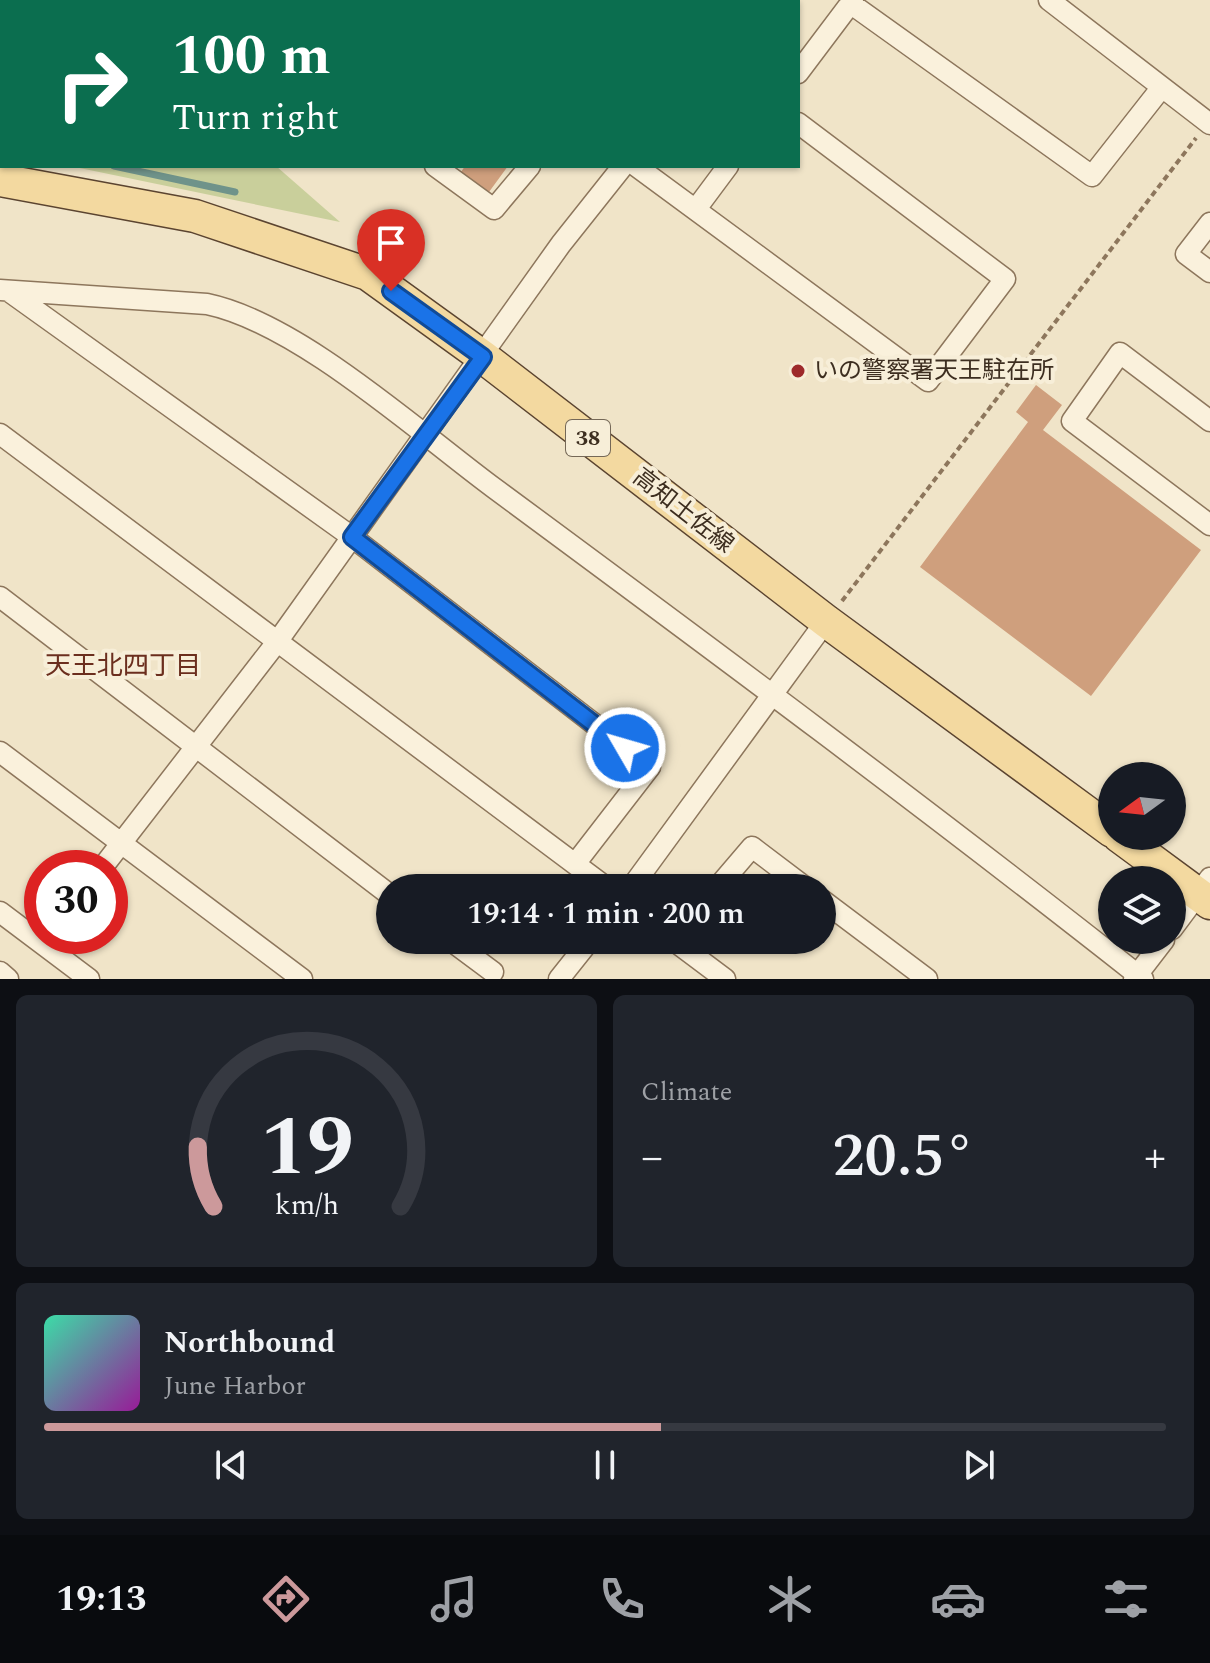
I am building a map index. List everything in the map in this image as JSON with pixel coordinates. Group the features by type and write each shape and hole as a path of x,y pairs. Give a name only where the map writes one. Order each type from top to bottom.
{"main road":[{"name":"高知土佐線","path":"0,180 195,216 368,274 483,357 826,621 1098,821"},
{"path":"1141,850 1206,892"}],"street":[{"path":"1049,0 1209,124"},
{"path":"800,70 851,2 1092,176 1162,87"},
{"path":"639,168 928,381 1005,279 800,125"},
{"path":"438,168 494,209 528,168"},
{"path":"116,850 277,642 561,244 621,168"},
{"path":"696,209 727,168"},
{"path":"1210,223 1186,254 1210,272"},
{"path":"4,291 207,304 239,310 353,382 773,694 1138,978 1154,954"},
{"path":"4,291 352,537 650,767 575,864"},
{"path":"1210,421 1120,353 1072,421 1210,525"},
{"path":"0,434 588,874"},
{"path":"0,597 376,884"},
{"path":"641,874 826,621"},
{"path":"0,752 302,979"},
{"path":"729,874 752,847 788,874"},
{"path":"1186,914 1206,892"},
{"path":"836,911 927,979"},
{"path":"0,912 24,927"},
{"path":"60,954 89,979"},
{"path":"467,954 495,977"},
{"path":"559,979 579,954"},
{"path":"692,954 725,979"},
{"path":"0,972 8,979"}],"path":[{"path":"826,621 1209,124"}],"green space":[{"path":"80,168 278,168 340,222"}],"building":[{"path":"464,168 507,168 489,192 461,172"},
{"path":"1036,385 1062,405 1043,430 1201,550 1091,696 920,567 1028,422 1016,412"}],"waterway":[{"path":"123,168 235,192"}],"place":[{"name":"いの警察署天王駐在所","path":"798,371"}],"district":[{"name":"天王北四丁目","path":"123,666"}],"route":[{"path":"391,291 483,357 352,537 625,748"}]}
